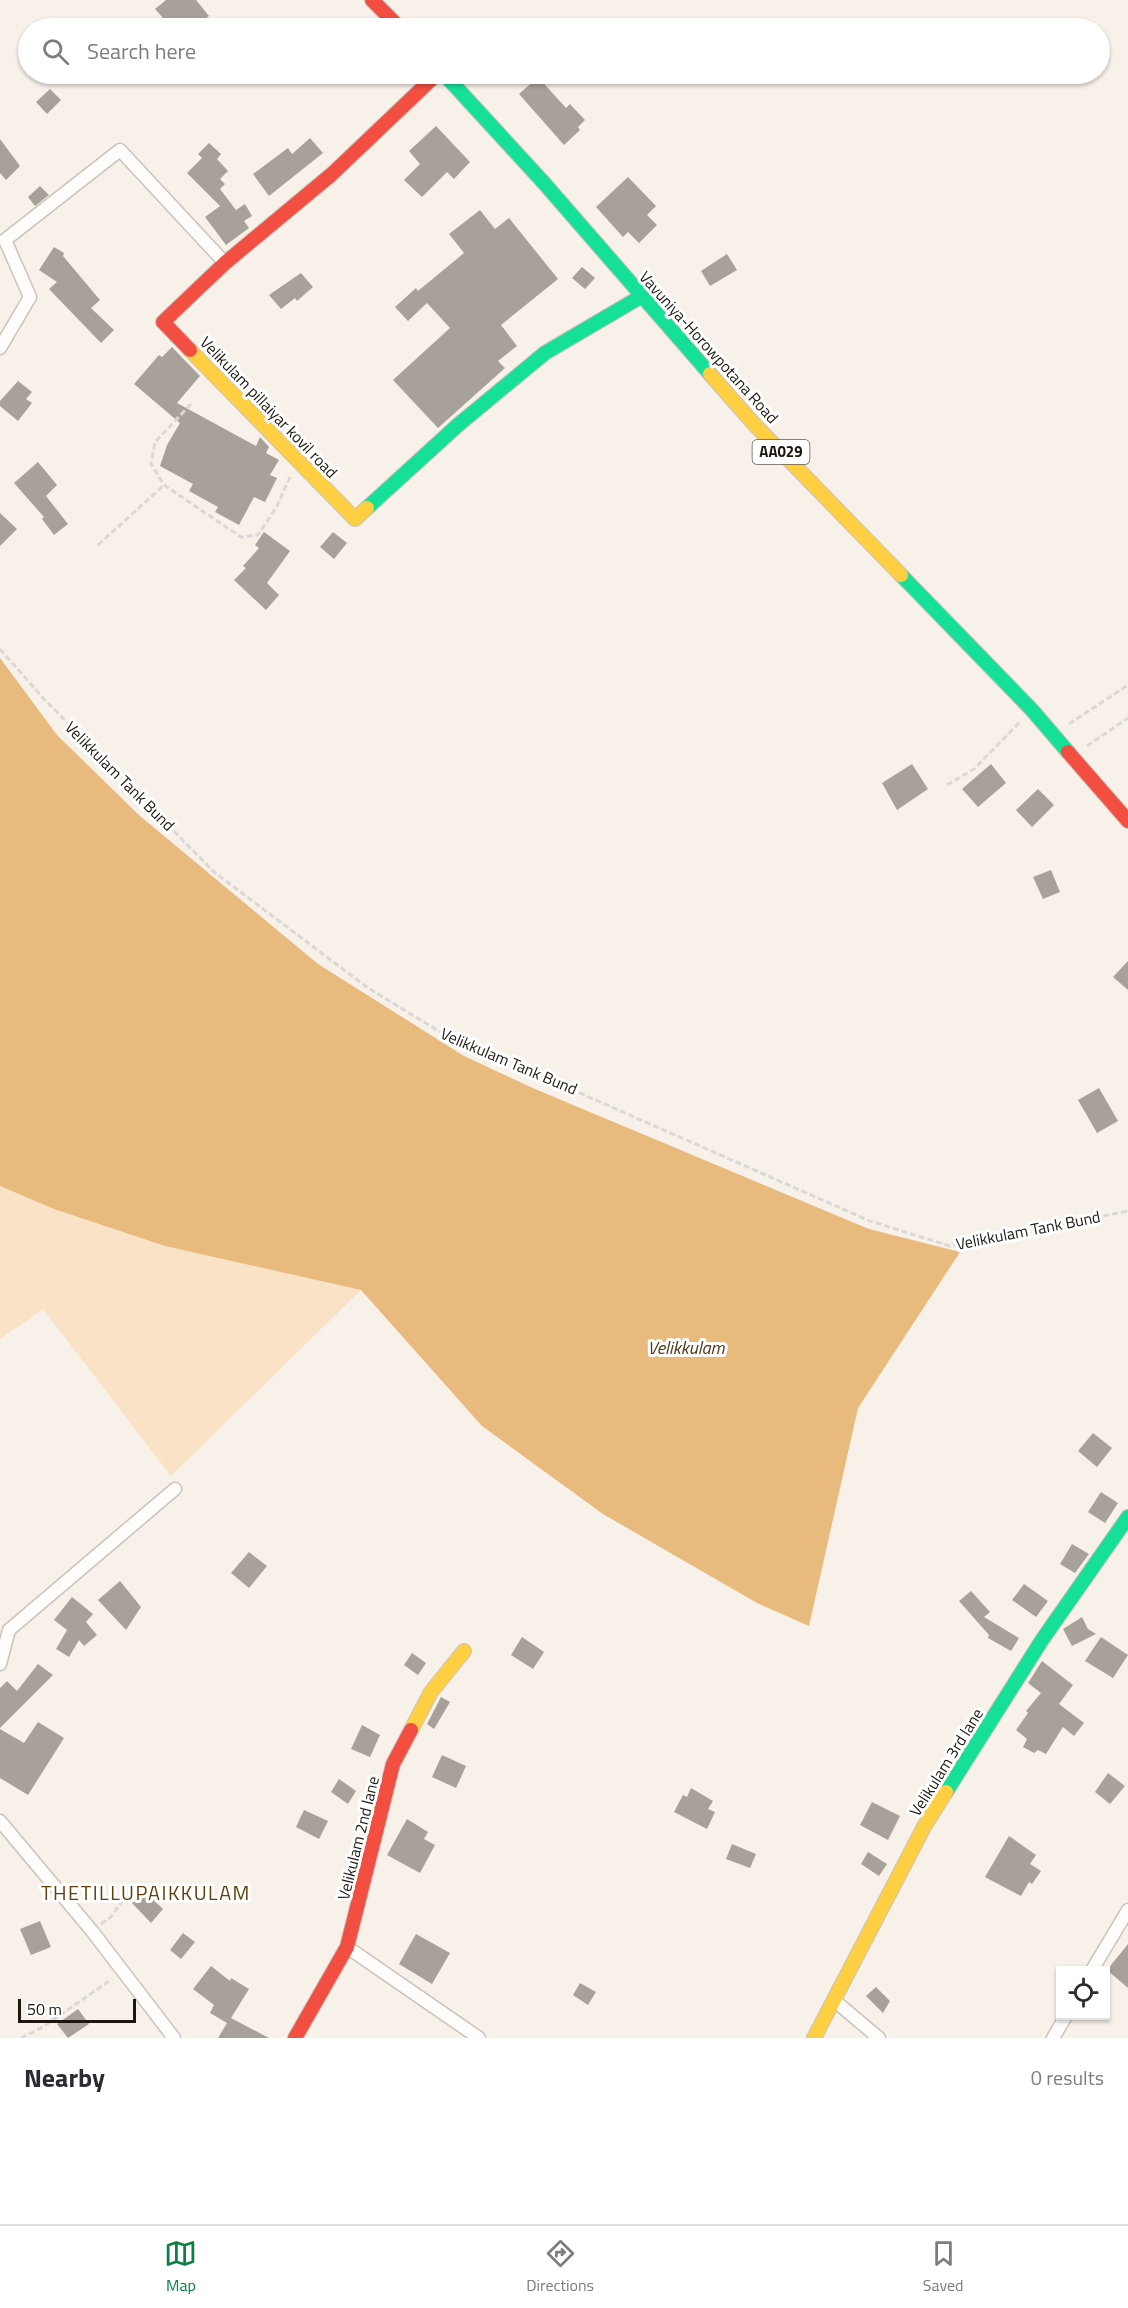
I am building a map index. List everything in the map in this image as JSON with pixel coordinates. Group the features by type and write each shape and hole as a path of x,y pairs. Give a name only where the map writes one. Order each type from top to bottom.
{"main road":[{"path":"372,0 390,18"},
{"name":"Velikulam pillaiyar kovil road","path":"426,84 332,174 225,263 163,322 355,519 458,425 545,353 642,297"},
{"name":"Vavuniya-Horowpotana Road","path":"453,84 753,423 1032,710 1071,758 1128,821"},
{"name":"Velikulam 3rd lane","path":"814,2038 925,1825 1042,1640 1128,1517"},
{"name":"Velikulam 2nd lane","path":"295,2038 347,1947 393,1764 431,1692 464,1651"}],"street":[{"path":"0,348 30,297 5,240 120,150 225,263"},
{"path":"0,1664 9,1630 175,1489"},
{"path":"0,1821 92,1931 174,2038"},
{"path":"1095,1966 1128,1910"},
{"path":"347,1947 479,2038"},
{"path":"835,2001 879,2038"},
{"path":"1053,2038 1064,2020"}],"path":[{"path":"191,404 155,442 151,464 164,485 206,515 241,537 258,534 290,480 289,469"},
{"path":"98,545 164,485"},
{"name":"Velikkulam Tank Bund","path":"0,649 43,698 214,872 368,988 437,1030 646,1120 870,1221 950,1246 1128,1211"},
{"path":"1053,735 1128,685"},
{"path":"947,785 974,770 1032,710"},
{"path":"1071,758 1128,718"},
{"path":"92,1931 111,1917 132,1887"},
{"path":"21,2038 43,2027 112,1980 108,1970"}],"shaded area":[{"path":"0,1186 54,1209 165,1246 361,1290 171,1476 43,1309 0,1339"}],"water":[{"name":"Velikkulam","path":"0,658 57,735 140,816 318,964 464,1056 535,1089 869,1229 960,1252 858,1408 809,1626 757,1603 603,1514 482,1426 361,1290 165,1246 54,1209 0,1186"}],"building":[{"path":"166,0 196,0 209,16 206,18 163,18 155,9"},
{"path":"530,84 544,84 566,108 570,104 585,120 578,127 580,130 564,145 519,94"},
{"path":"50,89 61,100 47,114 36,102"},
{"path":"436,126 470,162 454,179 447,172 422,197 404,180 420,164 409,151"},
{"path":"310,138 323,153 269,196 253,174 288,148 292,154"},
{"path":"0,139 20,166 6,180 0,173"},
{"path":"209,143 221,154 217,159 228,171 220,179 225,184 220,189 236,210 245,204 252,216 244,221 249,228 226,245 205,217 220,206 187,173 202,158 198,154"},
{"path":"628,177 656,206 647,215 657,225 639,243 628,232 623,237 596,207"},
{"path":"40,186 49,195 35,206 28,197"},
{"path":"480,210 495,229 509,218 558,279 501,325 517,346 498,361 505,368 438,428 393,380 450,328 427,303 408,321 395,307 416,288 418,291 464,253 449,234"},
{"path":"54,247 64,253 63,256 100,300 91,308 114,330 101,343 49,289 57,282 39,270"},
{"path":"727,254 737,270 710,286 701,271"},
{"path":"582,267 595,278 585,289 572,278"},
{"path":"301,273 313,287 297,301 295,298 281,309 269,295"},
{"path":"172,347 200,376 177,403 256,446 260,437 269,447 266,453 279,460 270,475 277,478 265,502 254,497 239,525 215,512 218,507 189,491 193,484 160,466 167,445 180,423 134,384 159,355 162,357"},
{"path":"18,381 32,392 26,399 32,403 18,421 0,406 0,401"},
{"path":"38,462 57,485 46,496 68,524 54,535 42,519 44,517 14,483"},
{"path":"0,513 17,529 0,546"},
{"path":"264,532 290,551 267,583 279,595 266,610 234,580 246,568 243,566 259,548 255,545"},
{"path":"333,532 347,543 334,559 320,547"},
{"path":"912,764 928,789 897,810 882,783"},
{"path":"991,764 1006,783 978,807 962,789"},
{"path":"1038,789 1054,805 1032,827 1016,810"},
{"path":"1051,870 1060,892 1043,899 1033,877"},
{"path":"1128,961 1128,990 1113,977"},
{"path":"1099,1088 1118,1121 1097,1133 1078,1100"},
{"path":"1093,1433 1112,1448 1097,1467 1078,1451"},
{"path":"1101,1492 1118,1503 1105,1523 1088,1512"},
{"path":"1072,1544 1089,1554 1075,1573 1060,1564"},
{"path":"249,1552 267,1566 249,1588 231,1573"},
{"path":"120,1581 141,1607 126,1630 98,1600"},
{"path":"1024,1584 1048,1601 1036,1617 1012,1600"},
{"path":"971,1591 990,1612 984,1617 1019,1638 1011,1651 988,1638 989,1635 959,1601"},
{"path":"72,1597 93,1614 86,1622 97,1635 84,1646 79,1640 69,1657 56,1649 67,1630 54,1620"},
{"path":"1082,1617 1088,1629 1096,1634 1072,1646 1063,1629"},
{"path":"522,1637 544,1652 533,1669 511,1655"},
{"path":"1101,1637 1128,1655 1113,1678 1085,1661"},
{"path":"412,1653 426,1663 418,1675 404,1665"},
{"path":"1042,1661 1073,1685 1059,1704 1084,1723 1074,1736 1063,1727 1046,1754 1038,1750 1034,1753 1023,1747 1027,1739 1016,1730 1028,1713 1026,1711 1041,1693 1028,1683"},
{"path":"38,1664 53,1675 0,1728 0,1688 7,1681 17,1691"},
{"path":"441,1697 450,1702 434,1729 427,1724"},
{"path":"38,1722 64,1738 28,1795 0,1778 0,1729 24,1743"},
{"path":"362,1725 380,1735 370,1757 351,1749"},
{"path":"442,1755 466,1766 456,1788 432,1777"},
{"path":"1108,1773 1125,1786 1110,1804 1095,1792"},
{"path":"339,1779 356,1791 348,1804 331,1792"},
{"path":"691,1788 713,1801 708,1809 715,1812 707,1829 674,1812 683,1795 687,1797"},
{"path":"872,1802 900,1816 888,1840 860,1825"},
{"path":"304,1810 328,1821 319,1839 296,1827"},
{"path":"407,1819 428,1832 424,1839 435,1845 420,1873 387,1855"},
{"path":"1009,1836 1036,1855 1030,1864 1041,1871 1032,1884 1029,1882 1021,1896 985,1877"},
{"path":"732,1844 756,1854 750,1868 726,1859"},
{"path":"868,1852 887,1864 879,1876 861,1864"},
{"path":"146,1893 163,1909 151,1923 132,1903"},
{"path":"40,1921 51,1947 31,1955 20,1929"},
{"path":"183,1933 195,1942 181,1959 170,1950"},
{"path":"416,1934 450,1953 432,1984 399,1964"},
{"path":"1128,1944 1128,1988 1110,1973 1110,1966"},
{"path":"211,1966 230,1981 231,1978 249,1989 231,2018 269,2038 218,2038 227,2023 210,2013 214,2005 193,1989"},
{"path":"580,1983 596,1992 588,2005 573,1995"},
{"path":"876,1987 890,2001 883,2013 866,1996"},
{"path":"78,2009 89,2024 68,2038 57,2024"}],"traffic: fast":[{"path":"453,84 544,183 710,374"},
{"path":"367,508 458,425 545,353 642,296"},
{"path":"901,575 1032,710 1068,752"},
{"path":"946,1792 1042,1640 1128,1517"}],"traffic: slow":[{"path":"190,350 355,519 367,508"},
{"path":"710,374 753,423 901,575"},
{"path":"411,1730 431,1692 464,1651"},
{"path":"814,2038 925,1825 946,1792"}],"traffic: jam":[{"path":"372,0 390,18"},
{"path":"190,350 163,322 225,263 332,174 426,84"},
{"path":"1068,752 1128,821"},
{"path":"295,2038 347,1947 393,1764 411,1730"}],"district":[{"name":"THETILLUPAIKKULAM","path":"146,1893"}]}
